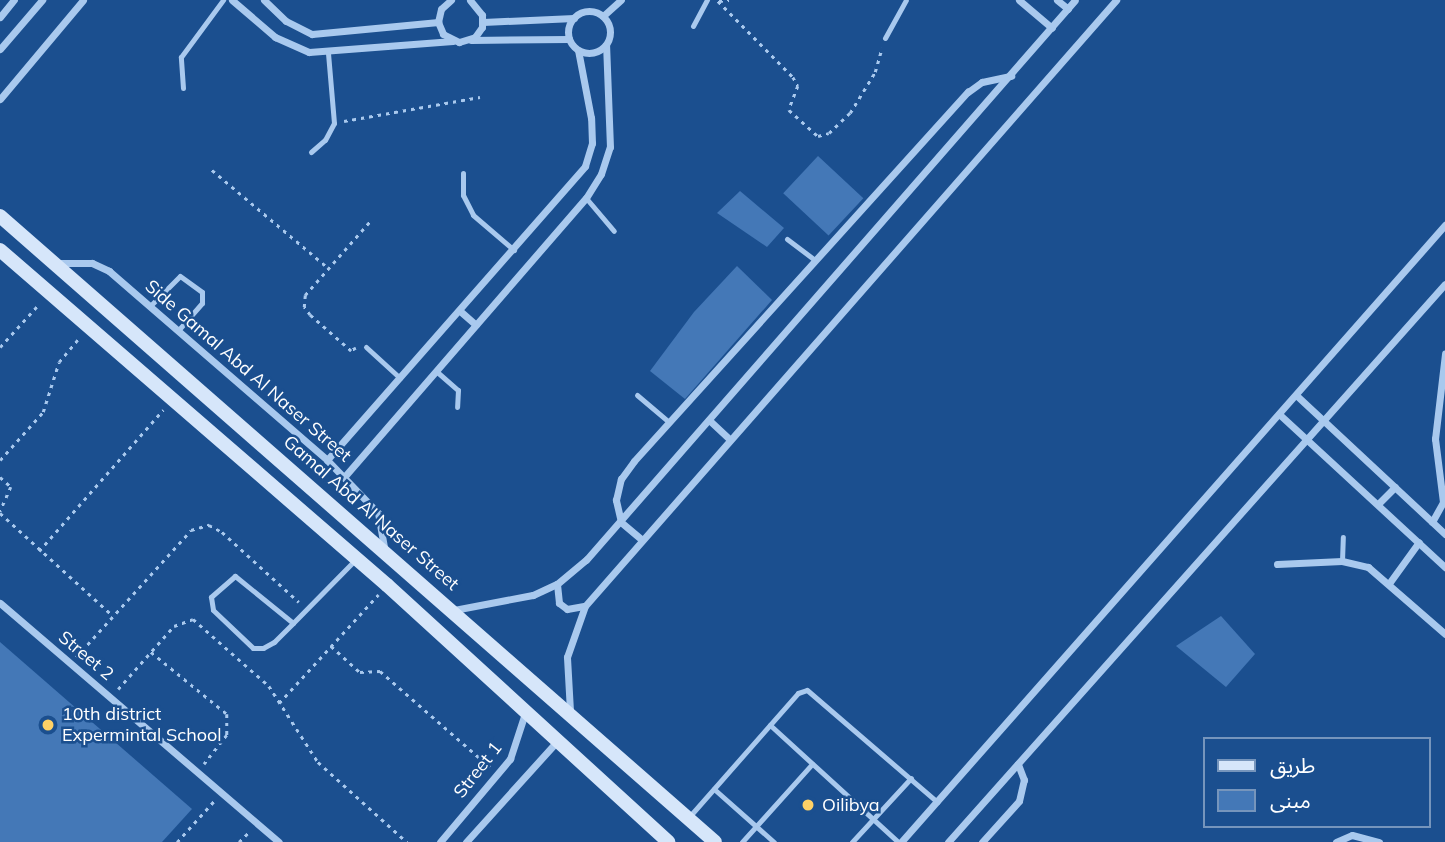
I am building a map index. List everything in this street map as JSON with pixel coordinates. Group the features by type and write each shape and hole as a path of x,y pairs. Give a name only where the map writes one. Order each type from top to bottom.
{"main road":[{"name":"Gamal Abd Al Naser Street","path":"0,216 384,548 715,842"},
{"path":"0,250 387,585 559,739 668,842"}],"street":[{"path":"0,17 15,0"},
{"path":"0,49 43,0"},
{"path":"0,99 83,0"},
{"path":"232,0 291,46 328,53 470,40 569,39"},
{"path":"264,0 286,21 312,34 438,22"},
{"path":"438,22 442,9 451,0"},
{"path":"603,16 621,0"},
{"path":"1019,0 1052,28"},
{"path":"1058,0 1068,9"},
{"path":"454,610 507,603 556,584 621,522 1012,76 1075,0"},
{"path":"570,711 567,657 585,606 728,438 1116,0"},
{"path":"474,1 483,22"},
{"path":"345,476 586,198 601,174 610,147 606,45 610,33 603,16 588,11 574,18 483,22"},
{"path":"569,39 574,18"},
{"path":"438,22 453,41"},
{"path":"470,40 483,22"},
{"path":"327,460 585,166 592,118 578,50 569,39"},
{"path":"578,50 593,53 606,45"},
{"path":"641,539 621,522 616,500 621,479 814,259 968,92 982,82 1012,76"},
{"path":"899,842 1445,225"},
{"name":"Side Gamal Abd Al Naser Street","path":"53,263 82,262 109,271 150,306 345,476 378,513 384,548"},
{"path":"948,842 1445,284"},
{"path":"460,311 475,325"},
{"path":"1432,522 1443,502 1435,439 1445,354"},
{"path":"1296,394 1445,534"},
{"path":"1279,414 1445,567"},
{"path":"709,420 728,438"},
{"path":"1378,504 1395,487"},
{"path":"1390,583 1419,542"},
{"path":"1277,564 1342,561 1368,567 1390,583 1445,634"},
{"path":"556,584 559,603 567,609 585,606"},
{"name":"Street 2","path":"0,603 279,842"},
{"name":"Street 1","path":"440,842 498,774 518,743 526,710"},
{"name":"Street 1","path":"466,842 559,739"},
{"path":"982,842 1019,802 1024,780 1018,764"},
{"path":"1336,842 1352,835 1379,842"}],"lane":[{"path":"183,88 181,57 223,0"},
{"path":"693,26 709,0"},
{"path":"885,38 906,0"},
{"path":"311,152 325,140 334,123 328,53"},
{"path":"463,173 463,195 473,215 513,250"},
{"path":"586,198 614,230"},
{"path":"787,239 814,259"},
{"path":"150,306 180,276 202,292 202,303 178,331"},
{"path":"366,347 400,378"},
{"path":"436,371 458,390 457,407"},
{"path":"636,395 669,422"},
{"path":"1342,561 1343,537"},
{"path":"293,623 234,576 211,597 213,610 253,649 274,642 293,623 356,558"},
{"path":"688,818 798,693 812,691 937,802"},
{"path":"770,725 899,842"},
{"path":"743,842 812,764"},
{"path":"852,842 911,778"},
{"path":"714,789 774,842"}],"path":[{"path":"709,0 729,0"},
{"path":"718,1 793,77 799,86 789,110 818,136 829,133 850,113 875,72 885,38"},
{"path":"334,123 480,97"},
{"path":"212,170 327,268"},
{"path":"366,347 360,343 351,351 304,307 305,295 372,219"},
{"path":"1,345 49,293"},
{"path":"0,460 43,412 59,362 88,327"},
{"path":"39,551 173,400"},
{"path":"0,477 11,487 0,512 39,551 113,616"},
{"path":"70,663 191,530 209,525 307,608"},
{"path":"279,703 387,585"},
{"path":"110,697 174,626 193,619 269,686 318,762 407,842"},
{"path":"331,646 360,672 380,671 498,774"},
{"path":"151,652 230,721 227,736 197,772"},
{"path":"177,842 222,792"},
{"path":"239,842 257,823"}],"building":[{"path":"818,156 863,198 829,236 783,193"},
{"path":"740,191 784,228 767,247 717,213"},
{"path":"737,266 772,300 685,399 650,371 694,312"},
{"path":"1221,616 1255,654 1226,687 1176,646"},
{"name":"10th district Expermintal School","path":"0,642 192,809 162,842 0,842"}],"place":[{"name":"10th district Expermintal School","path":"48,725"},
{"name":"Oilibya","path":"808,805"}]}
